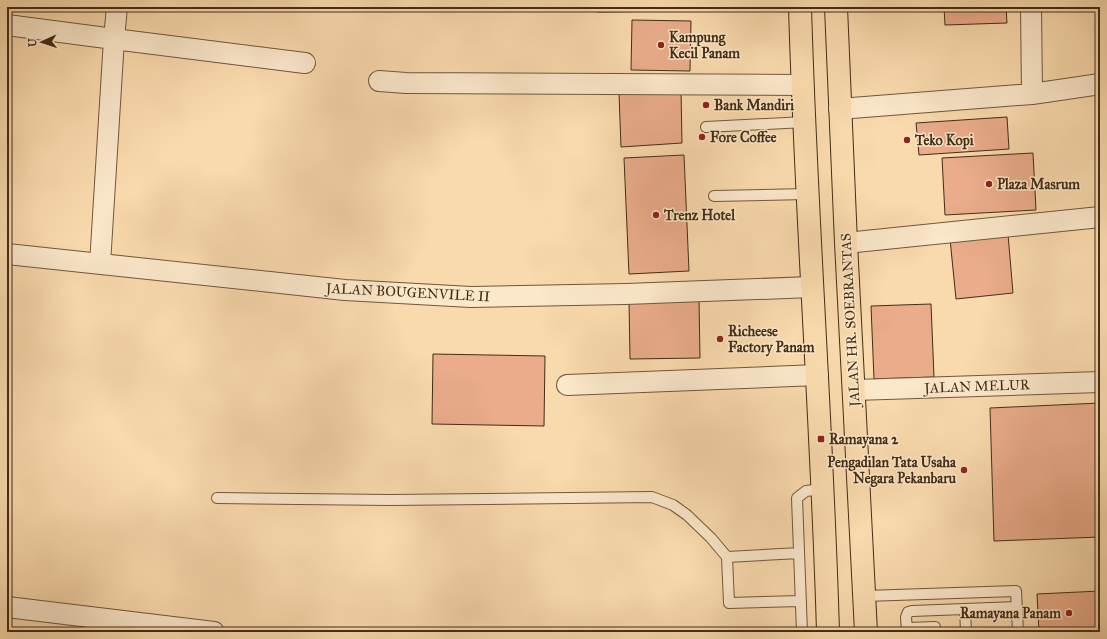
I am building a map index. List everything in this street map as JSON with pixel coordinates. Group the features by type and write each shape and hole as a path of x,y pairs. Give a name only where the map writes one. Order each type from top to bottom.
{"main road":[{"path":"800,7 802,85 818,375 828,632"},
{"name":"JALAN HR. SOEBRANTAS","path":"836,7 839,109 855,390 866,632"}],"street":[{"path":"100,264 117,7"},
{"path":"1031,7 1032,94"},
{"path":"7,25 305,63"},
{"path":"379,81 406,83 802,85"},
{"path":"839,109 1032,94 1100,84"},
{"path":"846,243 1100,217"},
{"name":"JALAN BOUGENVILE II","path":"7,254 345,290 470,297 626,294 812,287"},
{"path":"567,385 818,375"},
{"name":"JALAN MELUR","path":"855,390 1100,382"},
{"path":"7,607 214,632"}],"lane":[{"path":"706,127 804,122"},
{"path":"714,196 808,194"},
{"path":"802,632 797,498 806,491 823,489"},
{"path":"217,498 398,500 652,497 673,505 687,515 711,538 727,557 729,603 801,601"},
{"path":"727,557 799,553"},
{"path":"864,596 1014,590 1016,591 1018,632"},
{"path":"935,627 907,630 906,617 908,612 1017,607"},
{"path":"965,609 966,632"}],"building":[{"path":"597,7 682,7 682,11 597,12"},
{"path":"944,7 1006,7 1007,23 945,25"},
{"name":"Kampung Kecil Panam","path":"632,20 691,21 690,71 631,70"},
{"path":"681,90 682,143 621,147 619,93"},
{"path":"1007,117 1009,149 919,155 916,123"},
{"name":"Plaza Masrum","path":"1033,153 1036,210 945,215 942,158"},
{"name":"Trenz Hotel","path":"684,155 689,271 629,274 624,158"},
{"path":"1008,234 1013,293 956,299 950,239"},
{"path":"699,300 700,358 630,359 629,301"},
{"path":"931,304 934,377 874,379 871,306"},
{"path":"433,354 545,356 544,426 432,424"},
{"path":"1100,403 1100,537 994,541 990,408"},
{"name":"Ramayana Panam","path":"1100,591 1100,632 1039,632 1037,594"}],"place":[{"name":"Kampung Kecil Panam","path":"661,45"},
{"name":"Bank Mandiri","path":"706,105"},
{"name":"Fore Coffee","path":"702,137"},
{"name":"Teko Kopi","path":"907,140"},
{"name":"Plaza Masrum","path":"989,184"},
{"name":"Trenz Hotel","path":"656,215"},
{"name":"Richeese Factory Panam","path":"720,339"},
{"name":"Ramayana 2","path":"821,439"},
{"name":"Pengadilan Tata Usaha Negara Pekanbaru","path":"964,470"},
{"name":"Ramayana Panam","path":"1069,613"}]}
